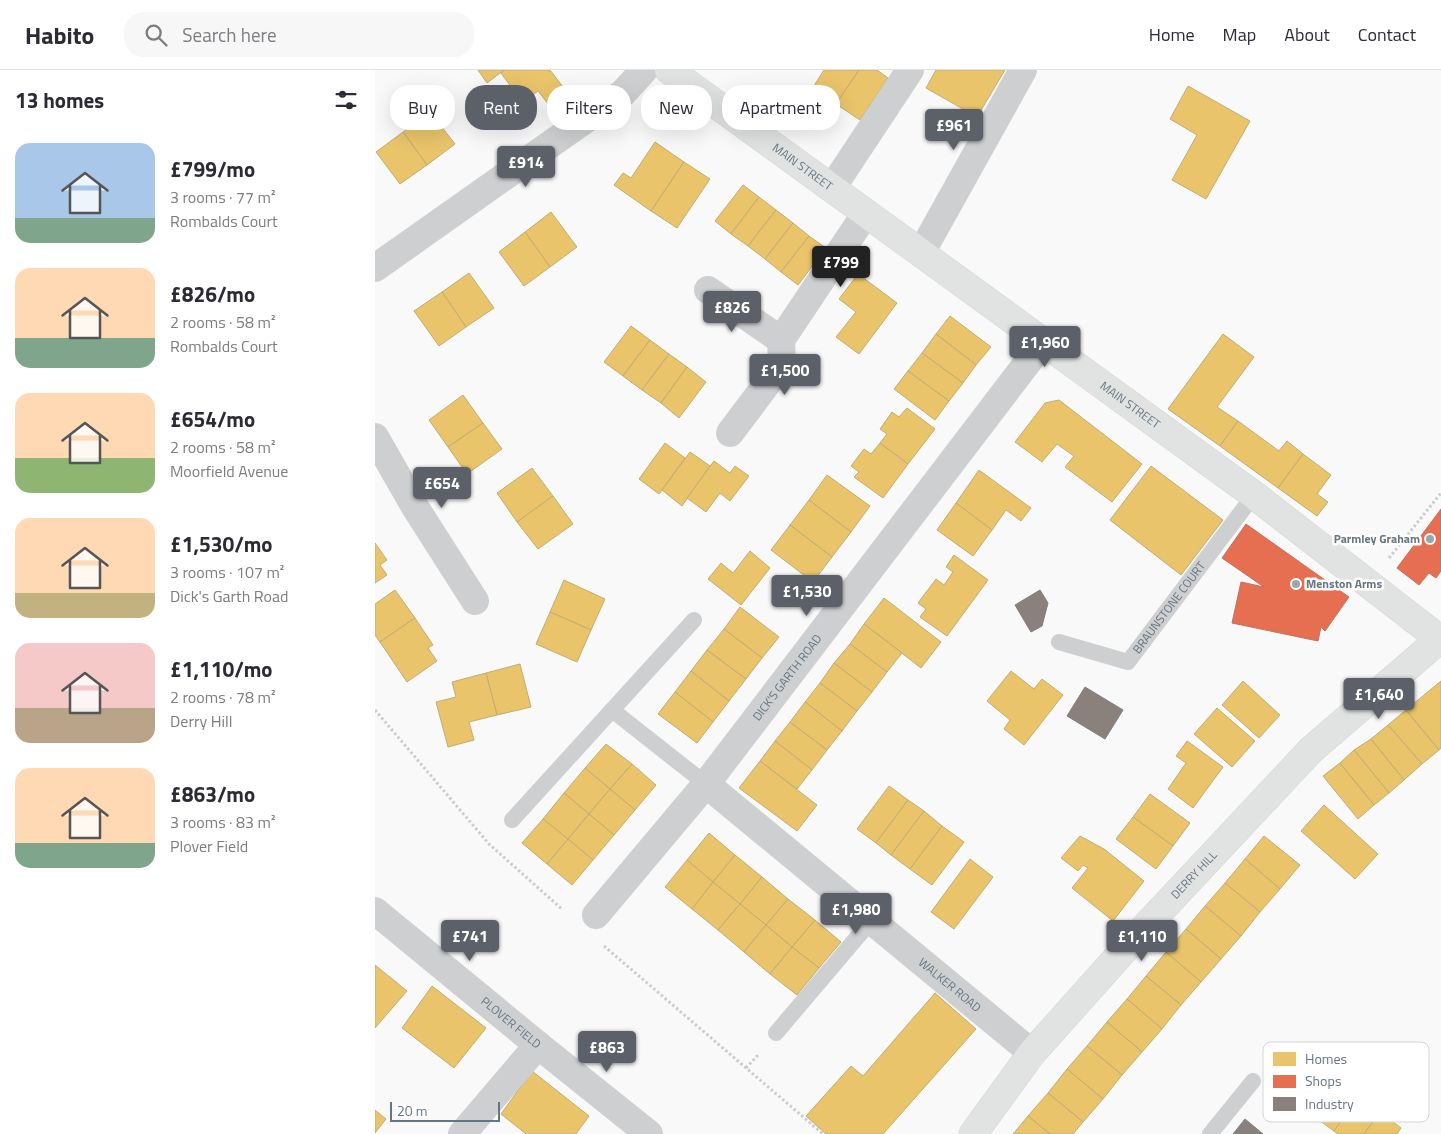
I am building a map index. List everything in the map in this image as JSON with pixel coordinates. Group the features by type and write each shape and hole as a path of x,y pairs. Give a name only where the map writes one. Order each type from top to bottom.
{"street":[{"path":"375,268 623,94 644,70"},
{"name":"MAIN STREET","path":"669,70 1254,495 1441,640"},
{"path":"832,188 910,70"},
{"path":"921,253 1023,70"},
{"path":"730,432 782,364 781,340 866,213"},
{"path":"708,290 781,340"},
{"name":"DICK'S GARTH ROAD","path":"597,914 706,784 1044,341"},
{"path":"375,437 415,507 475,601"},
{"name":"DERRY HILL","path":"973,1134 1032,1054 1133,940 1311,750 1441,640"},
{"name":"WALKER ROAD","path":"706,784 1032,1054"},
{"name":"PLOVER FIELD","path":"375,911 538,1046 649,1134"},
{"path":"462,1134 538,1046"}],"lane":[{"name":"BRAUNSTONE COURT","path":"1059,642 1128,662 1254,495"},
{"path":"512,820 694,620"},
{"path":"612,710 706,784"},
{"path":"776,1033 871,920"},
{"path":"1210,1134 1253,1081"}],"path":[{"path":"1368,583 1441,492"},
{"path":"375,710 385,722"}],"building: Homes":[{"path":"478,70 504,70 487,83"},
{"path":"504,70 550,70 562,85 547,85 547,102 537,92 537,85 510,85 501,73"},
{"path":"824,70 859,70 840,98 840,85 815,85"},
{"path":"859,70 877,70 888,78 860,120 840,107 840,98"},
{"path":"936,70 1005,70 977,117 926,88"},
{"path":"1188,86 1250,121 1206,199 1172,180 1197,135 1170,119"},
{"path":"406,130 444,130 455,144 427,165 403,132"},
{"path":"403,132 427,165 400,184 376,152"},
{"path":"655,142 684,162 651,211 614,185 623,173 631,178"},
{"path":"684,162 710,179 677,228 651,211"},
{"path":"743,185 759,197 731,234 715,221"},
{"path":"759,197 776,210 748,246 731,234"},
{"path":"776,210 793,223 765,259 748,246"},
{"path":"551,212 577,247 550,267 525,232"},
{"path":"793,223 809,236 781,272 765,259"},
{"path":"525,232 550,267 524,286 499,252"},
{"path":"809,236 826,248 798,285 781,272"},
{"path":"469,273 494,308 466,327 442,292"},
{"path":"858,274 897,303 859,354 836,337 856,312 839,299"},
{"path":"442,292 466,327 439,346 414,311"},
{"path":"950,316 991,347 976,365 936,334"},
{"path":"631,326 650,340 623,376 604,362"},
{"path":"936,334 976,365 963,383 922,353"},
{"path":"1223,334 1254,357 1217,407 1238,421 1220,446 1168,409"},
{"path":"650,340 669,354 642,390 623,376"},
{"path":"922,353 963,383 949,401 908,371"},
{"path":"669,354 687,367 661,403 642,390"},
{"path":"687,367 706,382 679,418 661,403"},
{"path":"908,371 949,401 935,420 894,389"},
{"path":"463,395 483,423 448,447 429,420"},
{"path":"1059,400 1142,464 1112,502 1065,467 1074,456 1057,444 1042,462 1015,442 1045,403"},
{"path":"907,408 935,429 908,464 880,443 887,434 880,429 892,412 899,417"},
{"path":"1238,421 1279,451 1287,441 1303,454 1278,488 1220,446"},
{"path":"483,423 502,449 467,474 448,447"},
{"path":"665,443 685,458 659,494 639,479"},
{"path":"880,443 908,464 883,498 854,477 859,472 851,466 864,449 871,454"},
{"path":"690,452 710,466 682,506 662,490"},
{"path":"1303,454 1331,475 1317,494 1328,502 1317,516 1278,488"},
{"path":"714,461 730,473 735,466 749,476 730,501 720,493 706,512 687,498"},
{"path":"1151,466 1223,520 1181,575 1110,520"},
{"path":"532,468 553,496 517,522 497,493"},
{"path":"979,470 1031,508 1021,521 1006,510 992,530 956,503"},
{"path":"827,475 870,506 851,532 809,500"},
{"path":"553,496 573,524 538,549 517,522"},
{"path":"809,500 851,532 832,557 790,525"},
{"path":"956,503 992,530 973,556 937,530"},
{"path":"790,525 832,557 813,582 771,550"},
{"path":"375,543 387,560 380,565 387,575 375,583"},
{"path":"750,551 770,568 741,605 708,579 721,563 733,573"},
{"path":"954,555 988,580 947,636 920,617 926,609 918,603 936,579 944,585 953,572 946,567"},
{"path":"564,580 605,599 591,630 550,612"},
{"path":"395,590 415,618 380,642 375,635 375,604"},
{"path":"884,598 941,642 921,668 864,624"},
{"path":"740,607 779,637 762,658 724,629"},
{"path":"550,612 591,630 577,662 536,644"},
{"path":"415,618 433,645 428,648 437,661 407,682 380,642"},
{"path":"864,624 902,653 887,672 850,644"},
{"path":"724,629 762,658 746,679 707,650"},
{"path":"850,644 887,672 872,692 834,663"},
{"path":"707,650 746,679 729,701 691,671"},
{"path":"834,663 872,692 857,711 820,683"},
{"path":"520,664 531,707 497,715 486,673"},
{"path":"691,671 729,701 713,722 675,692"},
{"path":"1011,671 1034,689 1042,679 1063,695 1024,745 1004,729 1010,720 987,701"},
{"path":"486,673 497,715 469,722 474,740 448,747 436,702 456,697 452,682"},
{"path":"1243,681 1280,715 1259,738 1222,705"},
{"path":"1441,681 1441,748 1439,750 1406,710"},
{"path":"820,683 857,711 842,731 805,702"},
{"path":"675,692 713,722 697,743 658,714"},
{"path":"805,702 842,731 827,750 790,722"},
{"path":"1217,708 1255,741 1232,767 1194,734"},
{"path":"1406,710 1439,750 1422,764 1388,725"},
{"path":"790,722 827,750 812,770 775,741"},
{"path":"1388,725 1422,764 1404,780 1371,739"},
{"path":"1371,739 1404,780 1389,793 1354,750"},
{"path":"775,741 812,770 797,789 760,761"},
{"path":"1187,741 1223,767 1193,808 1168,789 1186,763 1176,756"},
{"path":"606,744 632,764 610,789 585,768"},
{"path":"1354,750 1389,793 1374,805 1340,763"},
{"path":"760,761 817,805 797,831 739,788"},
{"path":"1340,763 1374,805 1358,819 1323,776"},
{"path":"632,764 656,785 635,810 610,789"},
{"path":"585,768 610,789 589,814 564,793"},
{"path":"889,786 908,800 876,843 857,829"},
{"path":"610,789 635,810 614,835 589,814"},
{"path":"564,793 589,814 568,839 543,819"},
{"path":"1150,794 1190,823 1173,846 1133,817"},
{"path":"908,800 924,811 891,855 876,843"},
{"path":"1324,805 1378,854 1355,879 1301,831"},
{"path":"924,811 942,826 910,869 891,855"},
{"path":"589,814 614,835 593,860 568,839"},
{"path":"1133,817 1173,846 1156,869 1116,839"},
{"path":"543,819 568,839 547,864 522,843"},
{"path":"942,826 964,842 932,885 910,869"},
{"path":"709,833 735,855 713,882 687,860"},
{"path":"1080,836 1104,849 1144,881 1113,921 1072,888 1088,868 1083,865 1078,871 1061,858"},
{"path":"1264,836 1300,865 1280,889 1245,859"},
{"path":"568,839 593,860 572,885 547,864"},
{"path":"735,855 762,877 740,904 713,882"},
{"path":"970,859 993,877 954,929 931,912"},
{"path":"1245,859 1280,889 1260,912 1225,883"},
{"path":"687,860 713,882 692,909 665,887"},
{"path":"762,877 788,899 766,925 740,904"},
{"path":"713,882 740,904 718,930 692,909"},
{"path":"1225,883 1260,912 1241,936 1205,906"},
{"path":"788,899 815,920 792,947 766,925"},
{"path":"740,904 766,925 744,952 718,930"},
{"path":"1205,906 1241,936 1221,959 1186,929"},
{"path":"815,920 841,942 819,968 792,947"},
{"path":"766,925 792,947 770,974 744,952"},
{"path":"1186,929 1221,959 1201,982 1166,952"},
{"path":"792,947 819,968 797,995 770,974"},
{"path":"1166,952 1201,982 1181,1005 1146,976"},
{"path":"375,965 407,991 375,1028"},
{"path":"1146,976 1181,1005 1162,1029 1127,999"},
{"path":"432,986 486,1028 454,1068 402,1028"},
{"path":"935,993 976,1029 883,1134 826,1134 806,1116 851,1066 863,1076"},
{"path":"1127,999 1162,1029 1142,1052 1107,1022"},
{"path":"1107,1022 1142,1052 1122,1075 1087,1046"},
{"path":"1087,1046 1122,1075 1103,1099 1067,1069"},
{"path":"1067,1069 1103,1099 1083,1122 1048,1093"},
{"path":"532,1071 589,1116 576,1134 526,1134 501,1114"},
{"path":"1048,1093 1083,1122 1073,1134 1050,1134 1028,1116"},
{"path":"375,1110 386,1119 375,1133"},
{"path":"1028,1116 1050,1134 1013,1134"},
{"path":"1322,1122 1340,1122 1334,1131"},
{"path":"1340,1122 1373,1122 1364,1134 1338,1134 1334,1131"},
{"path":"1373,1122 1393,1122 1401,1128 1397,1134 1364,1134"}],"building: Shops":[{"name":"Parmley Graham","path":"1441,509 1441,571 1436,578 1429,573 1419,585 1397,568"},
{"name":"Menston Arms","path":"1246,524 1349,597 1325,631 1321,627 1318,641 1232,623 1241,582 1264,587 1222,558"}],"building: Industry":[{"path":"1040,590 1048,603 1042,626 1031,632 1015,605"},
{"path":"1085,687 1123,710 1105,739 1067,716"},
{"path":"1245,1119 1263,1134 1233,1134"}],"place":[{"name":"Parmley Graham","path":"1430,539"},
{"name":"Menston Arms","path":"1296,584"}]}
